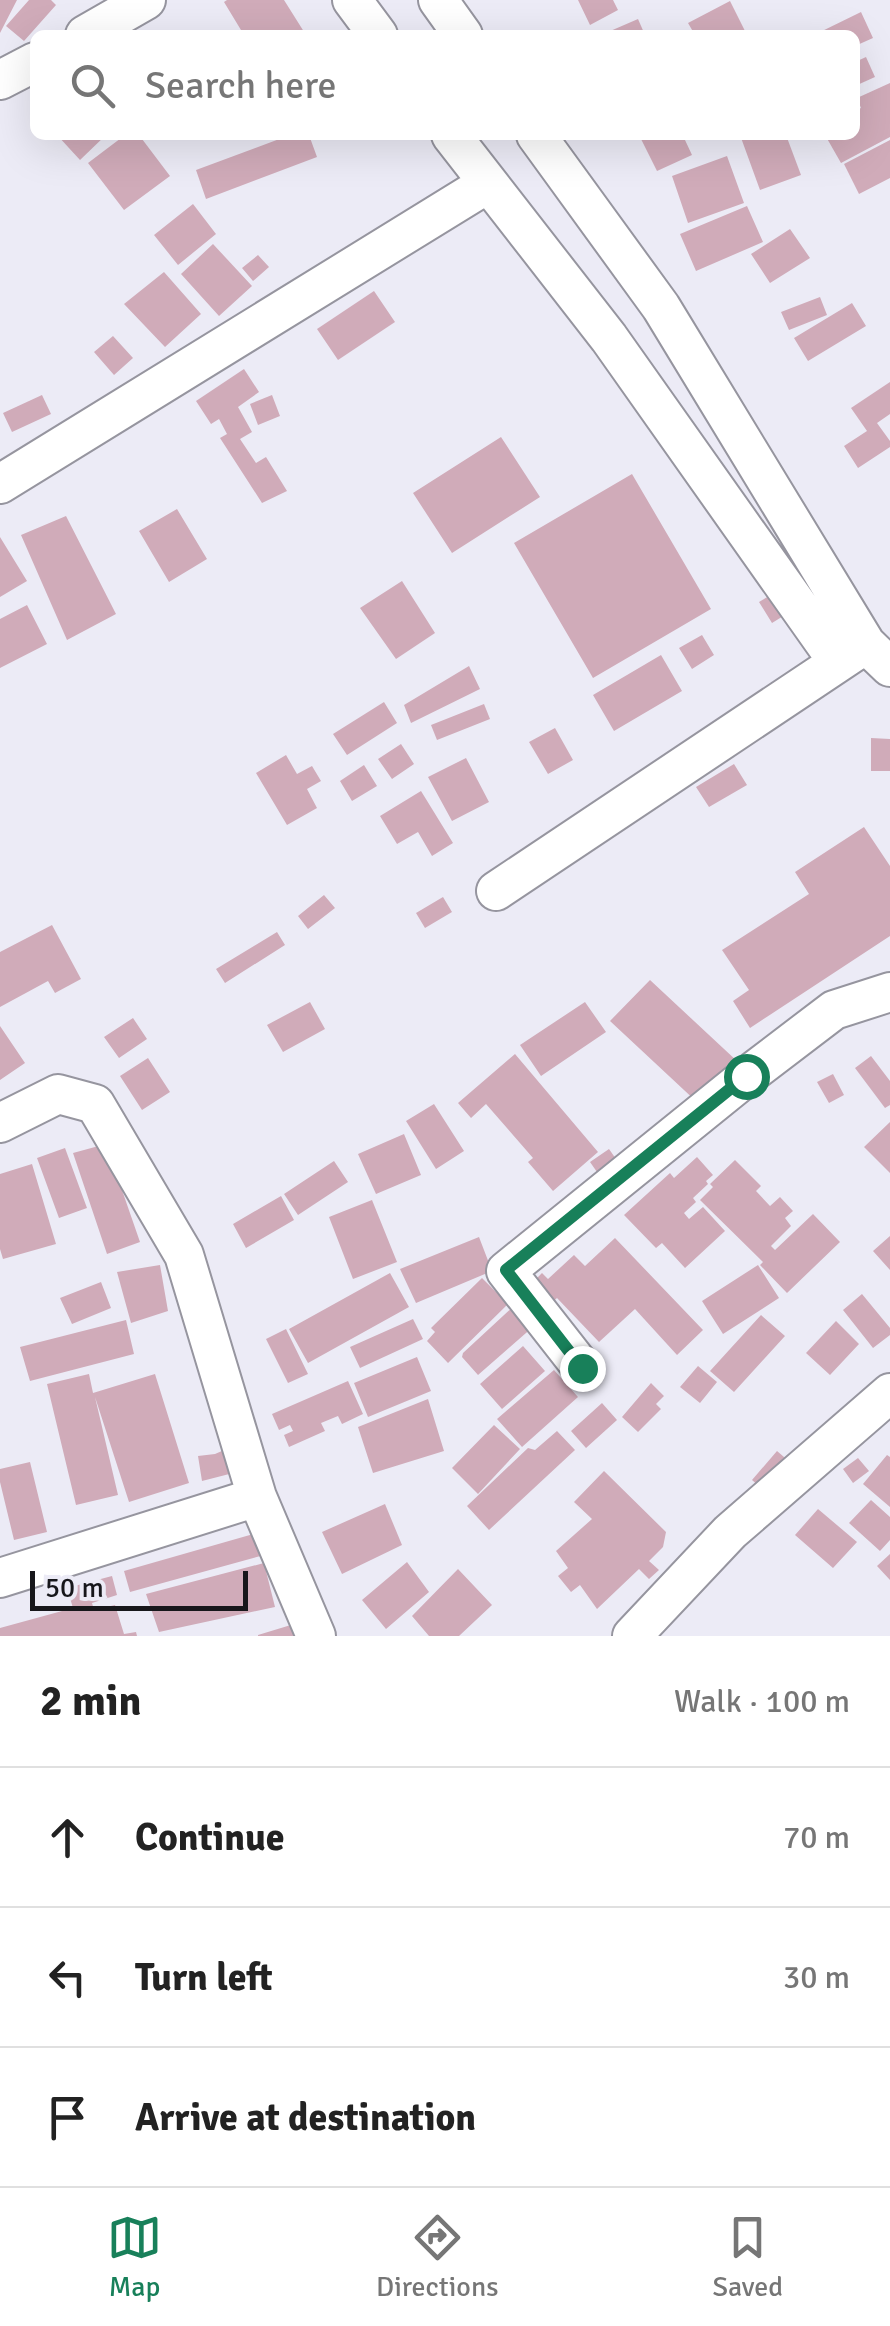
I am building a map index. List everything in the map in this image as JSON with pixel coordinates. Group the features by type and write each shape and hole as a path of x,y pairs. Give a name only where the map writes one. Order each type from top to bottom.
{"street":[{"path":"352,0 374,30"},
{"path":"438,0 459,30"},
{"path":"92,30 129,4"},
{"path":"0,80 30,65"},
{"path":"455,140 865,657"},
{"path":"540,140 661,307 865,657"},
{"path":"0,484 488,184"},
{"path":"496,891 865,657"},
{"path":"582,1368 506,1270 834,1010 890,992"},
{"path":"0,1122 58,1094 95,1104 184,1255 257,1498 316,1636"},
{"path":"632,1636 730,1532 890,1393"},
{"path":"0,1578 257,1498"}],"building":[{"path":"0,0 17,0 0,33"},
{"path":"29,0 51,0 56,5 24,41 6,26"},
{"path":"284,0 303,30 241,30 224,2"},
{"path":"578,0 613,0 618,10 590,25"},
{"path":"730,1 744,30 692,30 688,23"},
{"path":"861,12 873,38 860,44 860,30 824,30"},
{"path":"638,19 643,30 613,30"},
{"path":"866,57 875,77 860,84 860,60"},
{"path":"890,83 890,137 841,163 828,140 860,140 860,97"},
{"path":"62,140 101,140 80,160"},
{"path":"118,140 143,140 170,176 124,210 88,163"},
{"path":"277,140 311,140 317,157 206,199 196,170"},
{"path":"642,140 685,140 692,155 657,171"},
{"path":"742,140 788,140 801,175 760,190"},
{"path":"890,140 890,178 859,194 844,164"},
{"path":"727,156 744,203 688,223 672,176"},
{"path":"193,204 216,234 178,265 154,235"},
{"path":"747,206 763,242 696,271 680,234"},
{"path":"790,229 810,258 770,283 751,254"},
{"path":"213,244 252,286 219,316 181,274"},
{"path":"258,255 269,267 253,281 242,268"},
{"path":"164,272 201,314 165,347 124,304"},
{"path":"374,291 395,322 338,360 317,329"},
{"path":"820,297 827,315 789,330 781,312"},
{"path":"852,303 866,326 808,361 794,338"},
{"path":"113,336 133,358 114,375 94,352"},
{"path":"244,369 259,392 238,407 252,432 240,439 256,463 266,457 287,491 262,503 220,438 227,434 219,419 211,424 196,401"},
{"path":"890,382 890,414 877,423 890,447 858,468 844,446 867,431 851,408"},
{"path":"42,395 51,414 12,432 3,413"},
{"path":"272,395 280,416 258,425 250,404"},
{"path":"501,437 540,497 452,553 413,493"},
{"path":"632,474 711,609 593,678 514,543"},
{"path":"177,509 207,559 169,582 139,531"},
{"path":"66,516 116,614 67,640 21,535"},
{"path":"0,537 27,581 0,597"},
{"path":"402,581 435,633 396,659 360,608"},
{"path":"780,589 793,610 772,623 759,602"},
{"path":"27,605 47,644 0,668 0,619"},
{"path":"702,635 714,655 692,669 679,648"},
{"path":"661,655 682,691 614,731 593,695"},
{"path":"469,666 480,689 411,723 404,705"},
{"path":"384,702 397,723 347,755 333,734"},
{"path":"484,704 490,719 437,740 431,725"},
{"path":"555,728 573,760 548,774 529,742"},
{"path":"871,738 890,739 890,771 871,771"},
{"path":"401,744 414,764 392,779 378,759"},
{"path":"286,755 297,774 312,766 321,781 307,789 317,808 287,825 256,773"},
{"path":"466,758 489,802 452,821 428,777"},
{"path":"734,764 747,785 709,807 696,787"},
{"path":"364,765 377,786 352,801 340,781"},
{"path":"421,791 453,843 432,856 418,832 397,844 380,816"},
{"path":"864,827 890,866 890,936 750,1028 733,1001 749,990 722,950 809,894 795,872"},
{"path":"324,895 335,908 308,929 298,916"},
{"path":"443,897 452,912 425,928 416,913"},
{"path":"52,925 81,979 55,993 48,981 0,1007 0,952"},
{"path":"277,932 285,945 225,983 216,969"},
{"path":"650,980 738,1062 699,1104 610,1021"},
{"path":"310,1002 325,1029 283,1052 267,1025"},
{"path":"585,1002 606,1032 541,1076 520,1045"},
{"path":"133,1018 147,1039 119,1058 104,1037"},
{"path":"0,1026 25,1063 0,1080"},
{"path":"515,1054 598,1152 553,1191 528,1162 533,1158 486,1104 471,1118 458,1103"},
{"path":"871,1056 890,1081 890,1105 885,1108 855,1068"},
{"path":"148,1058 170,1092 142,1110 120,1076"},
{"path":"833,1074 844,1095 829,1103 817,1082"},
{"path":"434,1104 464,1151 436,1169 406,1121"},
{"path":"890,1122 890,1173 864,1147"},
{"path":"404,1134 421,1175 376,1194 358,1154"},
{"path":"106,1144 140,1242 107,1254 73,1153"},
{"path":"65,1148 87,1208 59,1218 37,1158"},
{"path":"609,1149 623,1169 604,1182 590,1162"},
{"path":"697,1157 713,1175 684,1213 689,1219 703,1207 725,1231 685,1268 662,1243 656,1248 624,1215 670,1173 674,1178"},
{"path":"735,1160 761,1186 756,1191 770,1206 780,1197 793,1211 785,1218 791,1226 771,1246 775,1250 813,1214 840,1242 787,1293 760,1265 763,1262 700,1200 713,1187 710,1184"},
{"path":"334,1161 348,1182 298,1215 284,1194"},
{"path":"32,1164 56,1244 3,1259 0,1174"},
{"path":"281,1196 294,1220 246,1248 233,1224"},
{"path":"372,1200 397,1262 353,1279 329,1217"},
{"path":"890,1236 890,1270 873,1251"},
{"path":"479,1237 492,1271 416,1303 400,1269"},
{"path":"615,1238 703,1330 677,1355 635,1309 599,1342 557,1298 548,1306 529,1286 542,1273 548,1279 574,1255 585,1266"},
{"path":"160,1265 168,1311 131,1323 117,1272"},
{"path":"758,1265 779,1298 723,1334 702,1301"},
{"path":"390,1273 409,1307 308,1363 289,1329"},
{"path":"482,1278 508,1304 448,1363 427,1341 435,1332 431,1328"},
{"path":"101,1282 111,1308 72,1324 60,1298"},
{"path":"862,1294 890,1328 890,1335 873,1348 843,1310"},
{"path":"515,1305 534,1326 478,1375 462,1357 463,1353"},
{"path":"761,1315 785,1336 734,1392 710,1371"},
{"path":"413,1319 423,1339 360,1368 350,1347"},
{"path":"126,1320 134,1354 30,1381 20,1347"},
{"path":"836,1321 859,1344 830,1375 806,1353"},
{"path":"286,1329 308,1374 288,1383 266,1339"},
{"path":"523,1346 545,1371 502,1409 480,1384"},
{"path":"417,1357 431,1391 368,1417 354,1383"},
{"path":"698,1366 717,1382 700,1403 680,1387"},
{"path":"554,1370 578,1397 522,1447 497,1419"},
{"path":"89,1374 93,1393 155,1374 189,1483 129,1502 95,1397 118,1495 76,1505 47,1384"},
{"path":"348,1381 363,1414 342,1424 338,1416 321,1423 325,1431 289,1447 284,1435 293,1431 290,1425 279,1430 272,1414"},
{"path":"651,1383 664,1396 656,1404 661,1409 638,1432 622,1417"},
{"path":"428,1399 444,1451 373,1473 358,1427"},
{"path":"602,1403 617,1420 586,1448 571,1431"},
{"path":"494,1425 520,1449 478,1494 452,1468"},
{"path":"557,1431 575,1450 489,1530 467,1506 528,1448 535,1450"},
{"path":"238,1444 241,1471 202,1481 198,1456"},
{"path":"777,1451 791,1463 766,1492 752,1480"},
{"path":"887,1455 890,1457 890,1507 863,1484"},
{"path":"858,1458 869,1471 853,1483 843,1469"},
{"path":"30,1462 47,1532 14,1540 0,1469"},
{"path":"604,1471 666,1532 663,1547 649,1561 659,1570 649,1579 639,1569 597,1609 580,1585 571,1592 558,1576 568,1568 556,1551 592,1519 574,1502"},
{"path":"871,1500 890,1517 890,1540 880,1551 849,1523"},
{"path":"385,1504 402,1545 342,1574 322,1532"},
{"path":"818,1509 857,1542 833,1568 795,1535"},
{"path":"257,1533 264,1555 130,1592 124,1571"},
{"path":"890,1554 890,1580 877,1566"},
{"path":"407,1562 429,1592 386,1629 362,1600"},
{"path":"264,1563 275,1607 159,1632 146,1594"},
{"path":"458,1569 492,1605 459,1636 429,1636 412,1616"},
{"path":"112,1576 117,1595 92,1603 94,1610 115,1605 124,1634 136,1632 137,1636 0,1636 0,1628 73,1608 67,1588"},
{"path":"304,1621 309,1636 258,1636 258,1635"}],"route":[{"path":"582,1368 506,1270 746,1076"}]}
